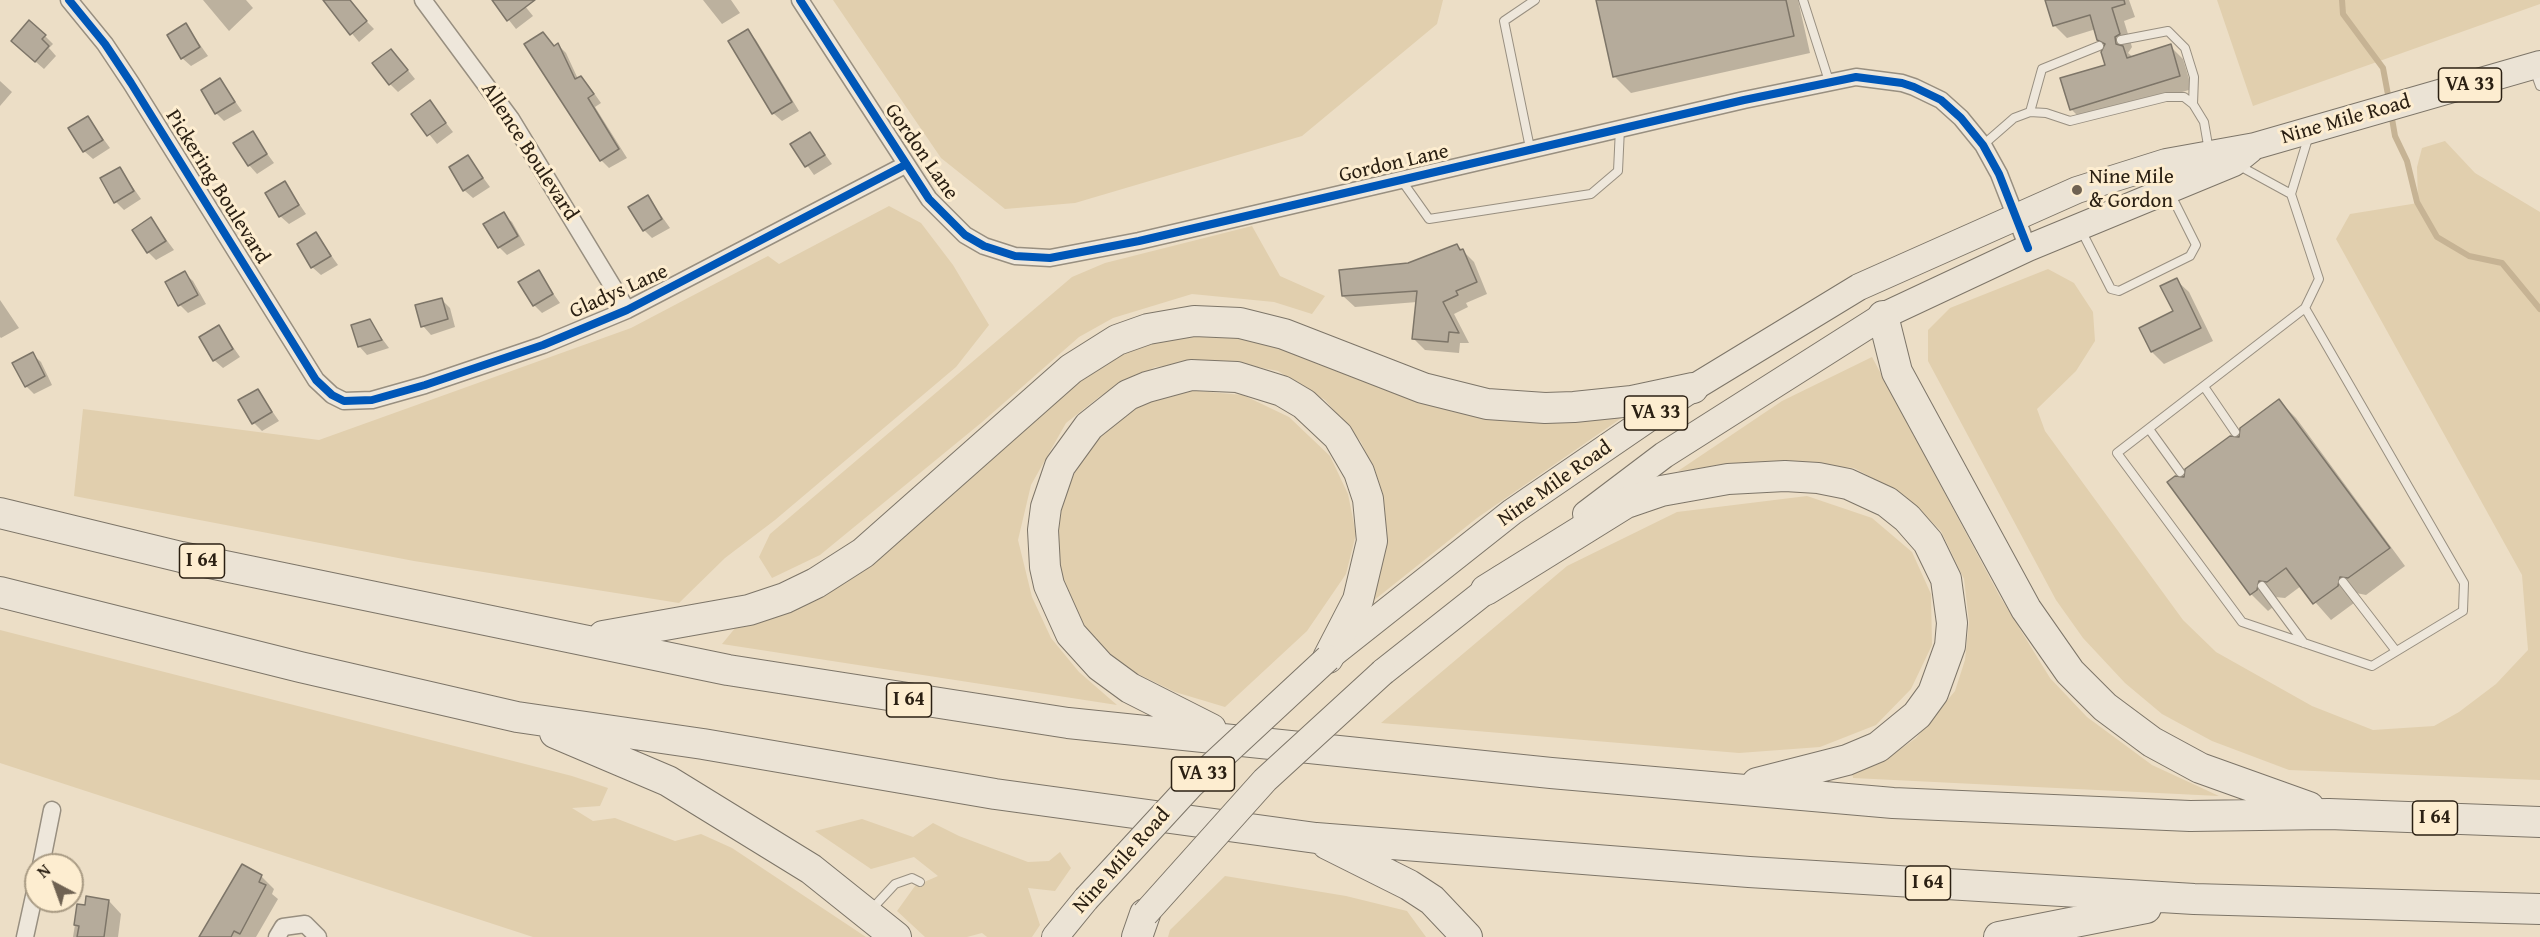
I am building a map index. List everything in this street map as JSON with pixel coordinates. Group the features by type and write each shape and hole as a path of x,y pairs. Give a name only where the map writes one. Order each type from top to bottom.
{"highway":[{"path":"1883,316 1897,372 2026,609 2070,672 2105,707 2162,747 2222,777 2329,814"},
{"path":"585,639 714,619 749,610 816,583 862,553 1071,369 1117,340 1165,325 1194,321 1240,322 1284,334 1423,388 1487,404 1545,408 1574,407 1632,401 1693,388"},
{"path":"1236,739 1184,717 1130,688 1086,653 1071,634 1056,606 1045,567 1043,530 1046,507 1060,466 1070,449 1098,417 1128,395 1147,387 1173,378 1213,375 1237,377 1282,391 1323,420 1348,451 1359,472 1368,499 1372,524 1371,550 1365,580 1358,600 1328,658"},
{"path":"1485,590 1626,503 1661,491 1728,479 1785,476 1818,478 1848,484 1887,502 1907,518 1928,542 1939,562 1950,600 1950,646 1933,693 1917,715 1878,747 1847,760 1735,788"},
{"name":"I 64","path":"0,513 192,559 728,670 1068,723 1551,773 1893,803 2190,816 2329,814 2540,822"},
{"name":"I 64","path":"0,592 300,667 517,717 703,744 995,794 1316,838 1749,872 2194,899 2540,909"},
{"path":"517,717 668,781 811,869 896,937"},
{"path":"1316,838 1409,885 1432,900 1467,937"},
{"path":"1999,937 2053,924 2194,899"}],"main road":[{"name":"Nine Mile Road","path":"1055,937 1086,899 1191,785 1328,658 1512,512 1693,388 1859,286 2077,190 2166,162 2255,146 2390,107 2537,72"},
{"name":"Nine Mile Road","path":"1125,937 1141,926 1264,780 1383,672 1485,590 1664,455 1883,316 2028,248 2234,163 2255,146"}],"street":[{"name":"Pickering Boulevard","path":"69,0 125,73 316,380 332,395"},
{"name":"Allence Boulevard","path":"423,0 511,119 627,310"},
{"name":"Gordon Lane","path":"800,0 929,199 965,235 993,250 1034,258 1139,241 1402,181 1530,148 1829,81 1856,77 1902,83 1914,87 1941,100 1961,118 1983,145 1999,174 2028,248"},
{"name":"Gladys Lane","path":"332,395 344,401 372,400 543,345 627,310 905,165"},
{"path":"43,853 52,810"},
{"path":"26,937 31,913"},
{"path":"277,937 283,927 305,924 318,937"}],"lane":[{"path":"1530,148 1504,21 1536,0"},
{"path":"1803,0 1829,81"},
{"path":"2121,40 2168,31 2185,48 2194,76 2193,104"},
{"path":"2030,112 2042,69 2099,46"},
{"path":"1983,145 2014,118 2030,112 2046,113 2070,121 2166,98 2184,97 2193,104 2204,122 2209,153"},
{"path":"1402,181 1429,219 1591,194 1618,171 1620,128"},
{"path":"2305,308 2464,583 2463,611 2372,666 2242,622 2117,453 2205,388 2305,308 2319,279 2291,194 2311,129"},
{"path":"2234,163 2291,194"},
{"path":"2079,227 2111,289 2119,291 2190,256 2196,245 2169,190"},
{"path":"2205,388 2235,432"},
{"path":"2149,429 2180,472"},
{"path":"2343,582 2396,651"},
{"path":"2262,586 2304,644"},
{"path":"867,914 896,884 912,878 920,882"}],"shaded area":[{"path":"833,0 1443,0 1437,24 1302,136 1075,203 1005,209 941,158"},
{"path":"2217,0 2540,0 2540,4 2253,106"},
{"path":"2445,141 2475,173 2540,212 2540,780 2289,770 2212,741 2162,714 2125,683 2083,638 2056,600 1928,361 1928,330 1950,308 2048,269 2074,283 2093,312 2095,341 2076,371 2037,409 2045,431 2183,620 2216,652 2312,706 2373,730 2434,726 2459,712 2496,684 2528,650 2522,575 2336,239 2350,214 2418,203 2417,167 2422,148"},
{"path":"889,206 921,223 953,265 989,325 956,367 775,520 725,558 679,603 414,561 74,496 83,409 319,440 631,328 768,256 779,264"},
{"path":"1252,226 1280,276 1325,296 1312,314 1274,302 1192,294 1113,318 1079,337 981,423 820,555 772,578 759,557 770,534 1072,277 1105,263"},
{"path":"1201,335 1248,339 1287,349 1407,397 1454,412 1512,420 1623,417 1477,518 1368,605 1385,549 1385,510 1377,477 1361,442 1325,400 1278,371 1227,361 1155,367 1099,397 1066,423 1031,485 1018,540 1032,597 1051,638 1079,672 1117,705 722,644 736,627 860,573 895,545 1079,379 1114,356 1150,343"},
{"path":"1872,357 1999,595 2050,678 2087,717 2152,765 2219,796 1853,778 1852,770 1891,756 1916,738 1955,691 1965,660 1969,622 1964,579 1941,531 1904,495 1854,468 1802,463 1678,471 1782,401"},
{"path":"1185,390 1243,395 1289,417 1330,456 1348,494 1356,534 1346,574 1307,631 1225,707 1175,692 1128,669 1082,629 1061,583 1056,538 1064,492 1092,442 1130,409"},
{"path":"1807,496 1872,518 1912,552 1931,594 1932,645 1911,689 1876,725 1820,747 1739,753 1381,723 1567,566 1677,512"},
{"path":"0,630 572,776 608,788 600,806 572,808 593,821 615,818 675,841 701,834 732,848 866,937 533,937 0,763"},
{"path":"862,819 913,837 933,823 959,836 1028,862 1049,861 1060,852 1071,868 1055,891 1028,888 1040,925 1032,937 987,937 982,933 967,937 925,937 897,911 915,886 938,876 914,857 871,869 815,831"},
{"path":"1225,876 1346,896 1407,911 1426,937 1168,937 1170,930"}],"building":[{"path":"323,0 350,0 367,21 350,35"},
{"path":"492,0 535,0 507,21"},
{"path":"1596,0 1786,0 1794,36 1613,77"},
{"path":"2045,0 2124,0 2125,4 2112,8 2120,34 2115,37 2116,44 2123,46 2127,58 2171,44 2180,76 2070,110 2060,78 2105,65 2101,52 2105,44 2097,40 2090,15 2053,26"},
{"path":"29,20 46,35 42,39 49,46 35,62 11,41"},
{"path":"186,23 200,47 181,59 167,35"},
{"path":"748,29 792,102 772,114 728,41"},
{"path":"543,32 554,46 558,43 575,79 581,76 594,94 588,98 619,149 600,161 524,44"},
{"path":"391,49 408,70 389,85 372,63"},
{"path":"220,78 235,102 215,114 201,90"},
{"path":"430,100 446,123 427,136 411,114"},
{"path":"88,116 103,140 83,152 68,128"},
{"path":"253,131 267,154 248,166 233,143"},
{"path":"810,132 825,155 805,167 790,144"},
{"path":"468,155 483,178 463,191 449,167"},
{"path":"120,167 134,191 114,203 100,178"},
{"path":"285,181 299,205 279,217 265,193"},
{"path":"648,195 662,219 643,231 628,207"},
{"path":"504,212 518,236 498,248 483,224"},
{"path":"151,217 166,241 147,253 132,230"},
{"path":"316,232 331,256 311,268 297,244"},
{"path":"1457,244 1460,250 1463,249 1477,282 1456,291 1458,295 1443,302 1459,333 1449,332 1448,342 1412,339 1417,291 1342,296 1339,270 1408,263"},
{"path":"539,270 553,294 533,306 518,282"},
{"path":"185,271 198,295 178,306 165,282"},
{"path":"2177,278 2201,328 2151,352 2139,328 2173,311 2160,286"},
{"path":"442,298 448,319 421,327 415,305"},
{"path":"370,319 382,340 358,347 351,325"},
{"path":"219,325 233,349 213,361 199,337"},
{"path":"33,352 45,376 25,387 12,363"},
{"path":"258,389 272,412 252,424 238,400"},
{"path":"2279,399 2390,548 2348,578 2340,577 2338,586 2313,604 2286,568 2267,582 2259,581 2257,590 2250,595 2167,482 2175,476 2184,477 2185,469 2230,436 2239,437 2240,428"},
{"path":"242,864 262,875 259,882 266,885 240,934 234,931 231,937 199,937"},
{"path":"86,896 109,900 104,937 77,937 79,926 74,925 76,913 84,913"}],"waterway":[{"path":"2342,0 2343,14 2383,68 2389,100"},
{"path":"2391,113 2395,136 2407,161 2417,202 2437,237 2469,256 2502,263 2540,309"}],"cycle path":[{"path":"69,0 105,44 131,83 316,380 332,395 344,401 372,400 425,385 543,345 627,310 905,165"},
{"path":"800,0 929,199 965,235 984,246 1015,256 1050,258 1139,241 1744,100 1856,77 1902,83 1914,87 1941,100 1961,118 1983,145 1999,174 2028,248"}],"place":[{"name":"Nine Mile & Gordon","path":"2077,190"}]}
